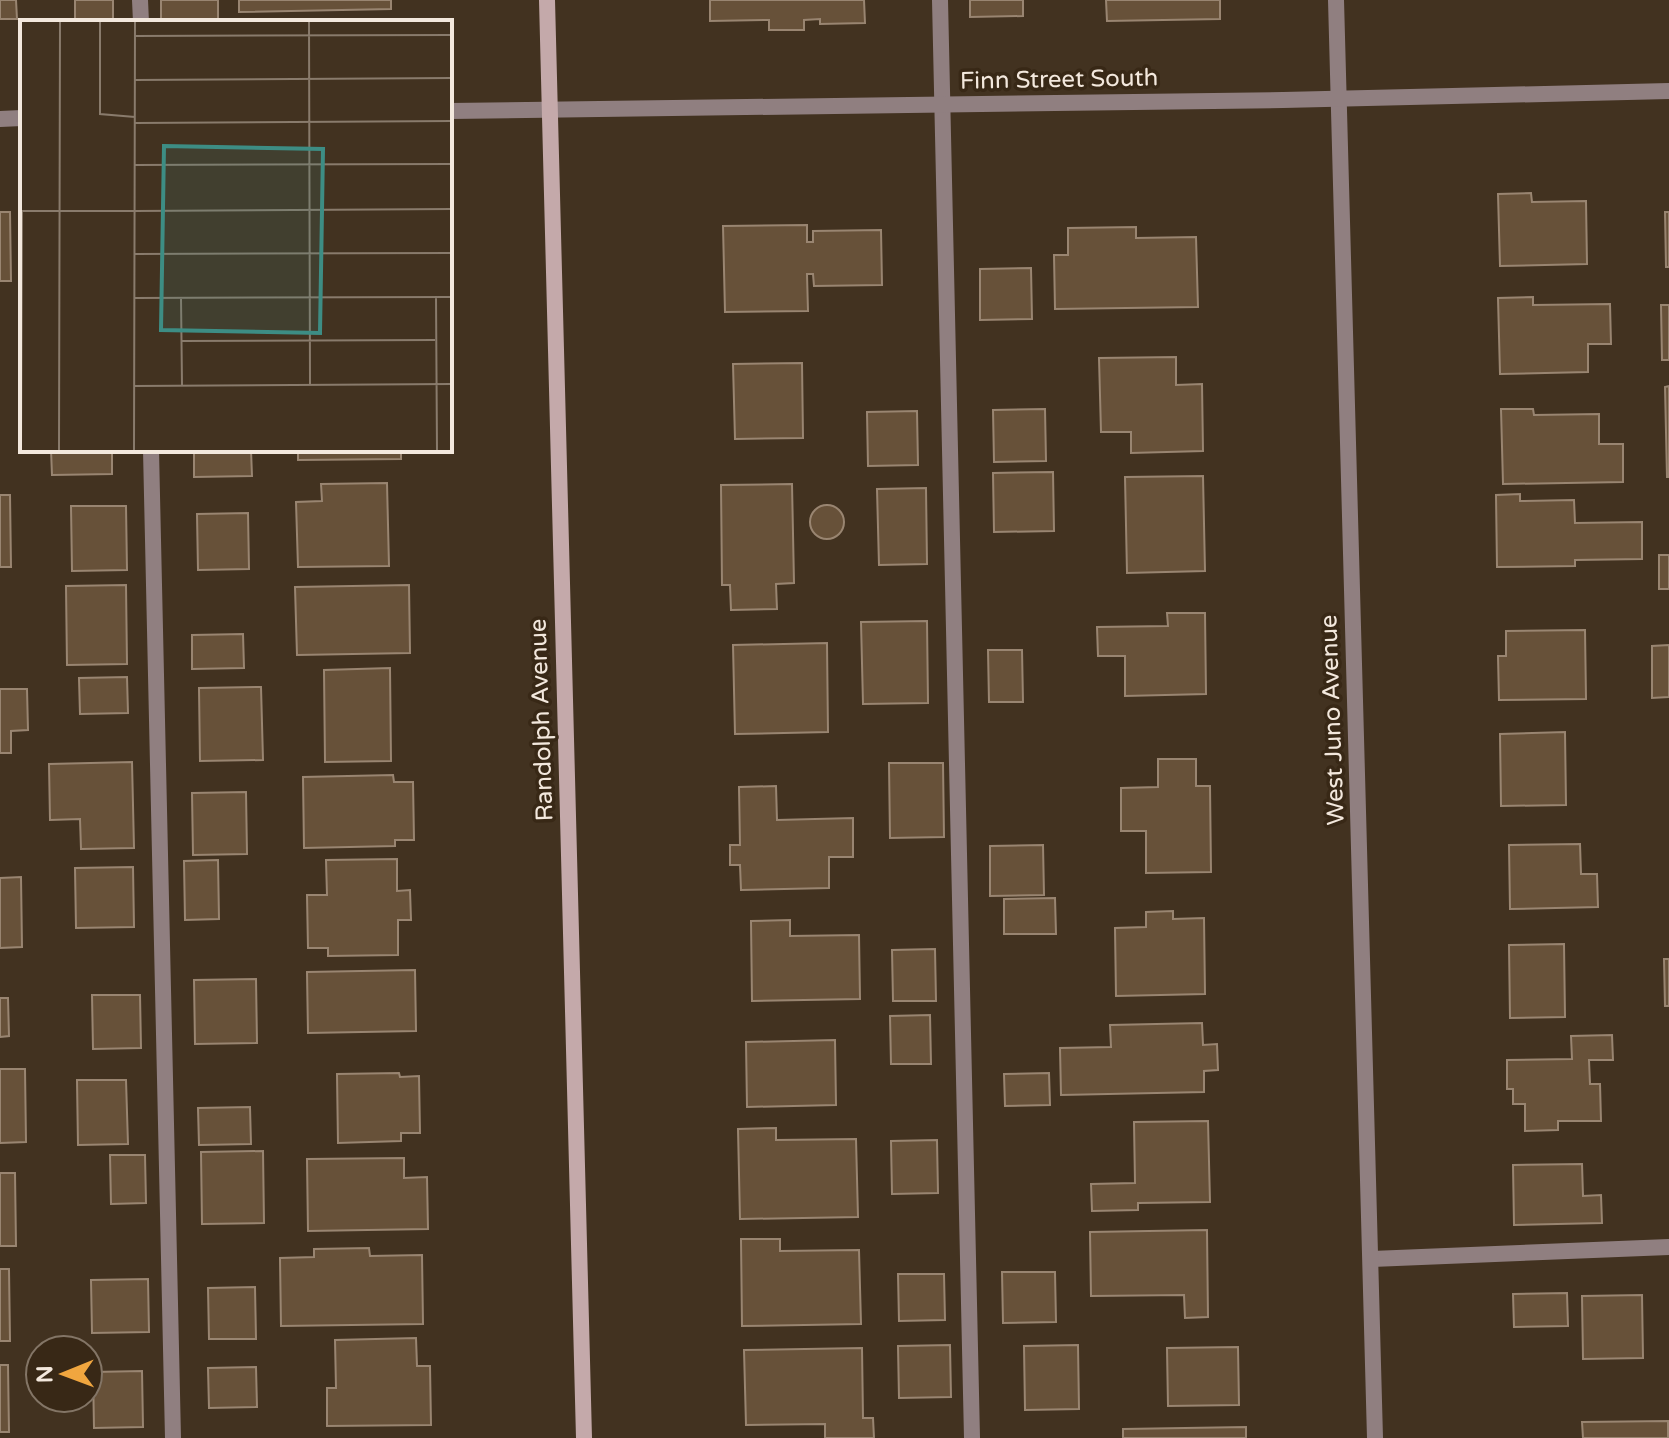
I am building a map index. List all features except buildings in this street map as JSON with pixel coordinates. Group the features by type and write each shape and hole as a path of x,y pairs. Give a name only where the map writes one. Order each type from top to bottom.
{"main road":[{"name":"Randolph Avenue","path":"547,0 584,1438"}],"street":[{"path":"140,0 141,20"},
{"path":"940,0 972,1438"},
{"name":"West Juno Avenue","path":"1336,0 1375,1438"},
{"name":"Finn Street South","path":"452,111 1338,99 1669,91"},
{"path":"0,119 20,118"},
{"path":"151,452 173,1438"},
{"path":"1372,1259 1669,1247"}]}
